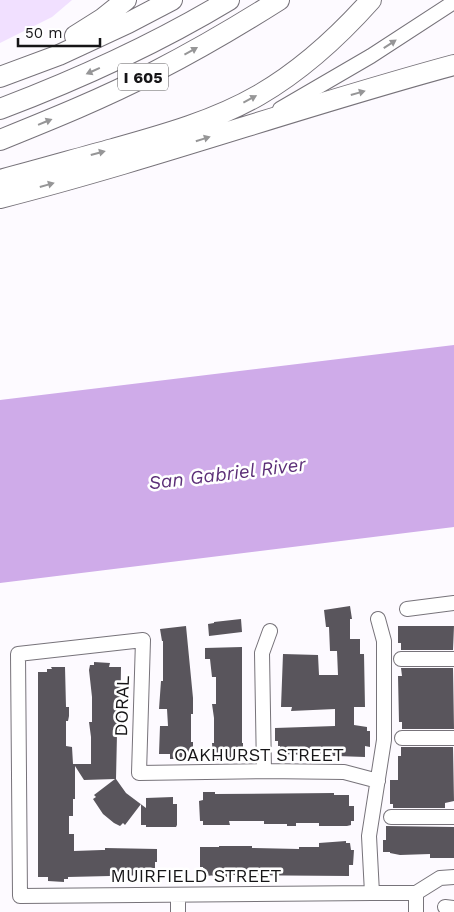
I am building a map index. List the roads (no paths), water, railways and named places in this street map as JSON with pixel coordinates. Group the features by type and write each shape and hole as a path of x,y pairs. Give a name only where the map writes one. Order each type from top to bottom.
{"highway":[{"path":"1,77 76,36 126,0"},
{"path":"1,77 66,52 172,0"},
{"name":"I 605","path":"0,109 64,84 133,53 229,0"},
{"name":"I 605","path":"0,140 78,109 154,72 238,26 279,0"},
{"path":"0,180 152,138 190,126 237,106 279,82 313,57 336,37 371,0"},
{"path":"0,198 110,168 258,122 454,65"}],"street":[{"path":"258,122 371,56 454,2"},
{"path":"408,609 454,603"},
{"path":"372,893 369,836 384,740 384,641 378,619"},
{"path":"264,771 262,653 270,631"},
{"name":"DORAL","path":"20,896 18,654 143,640 139,773"},
{"path":"401,659 454,659"},
{"path":"402,738 454,738"},
{"name":"OAKHURST STREET","path":"139,773 344,772 378,781"},
{"path":"392,817 454,817"},
{"path":"416,912 416,892 440,878 454,877"},
{"name":"MUIRFIELD STREET","path":"20,896 416,892"},
{"path":"178,895 178,912"}],"water":[{"name":"San Gabriel River","path":"454,345 454,527 0,583 0,400"}]}
